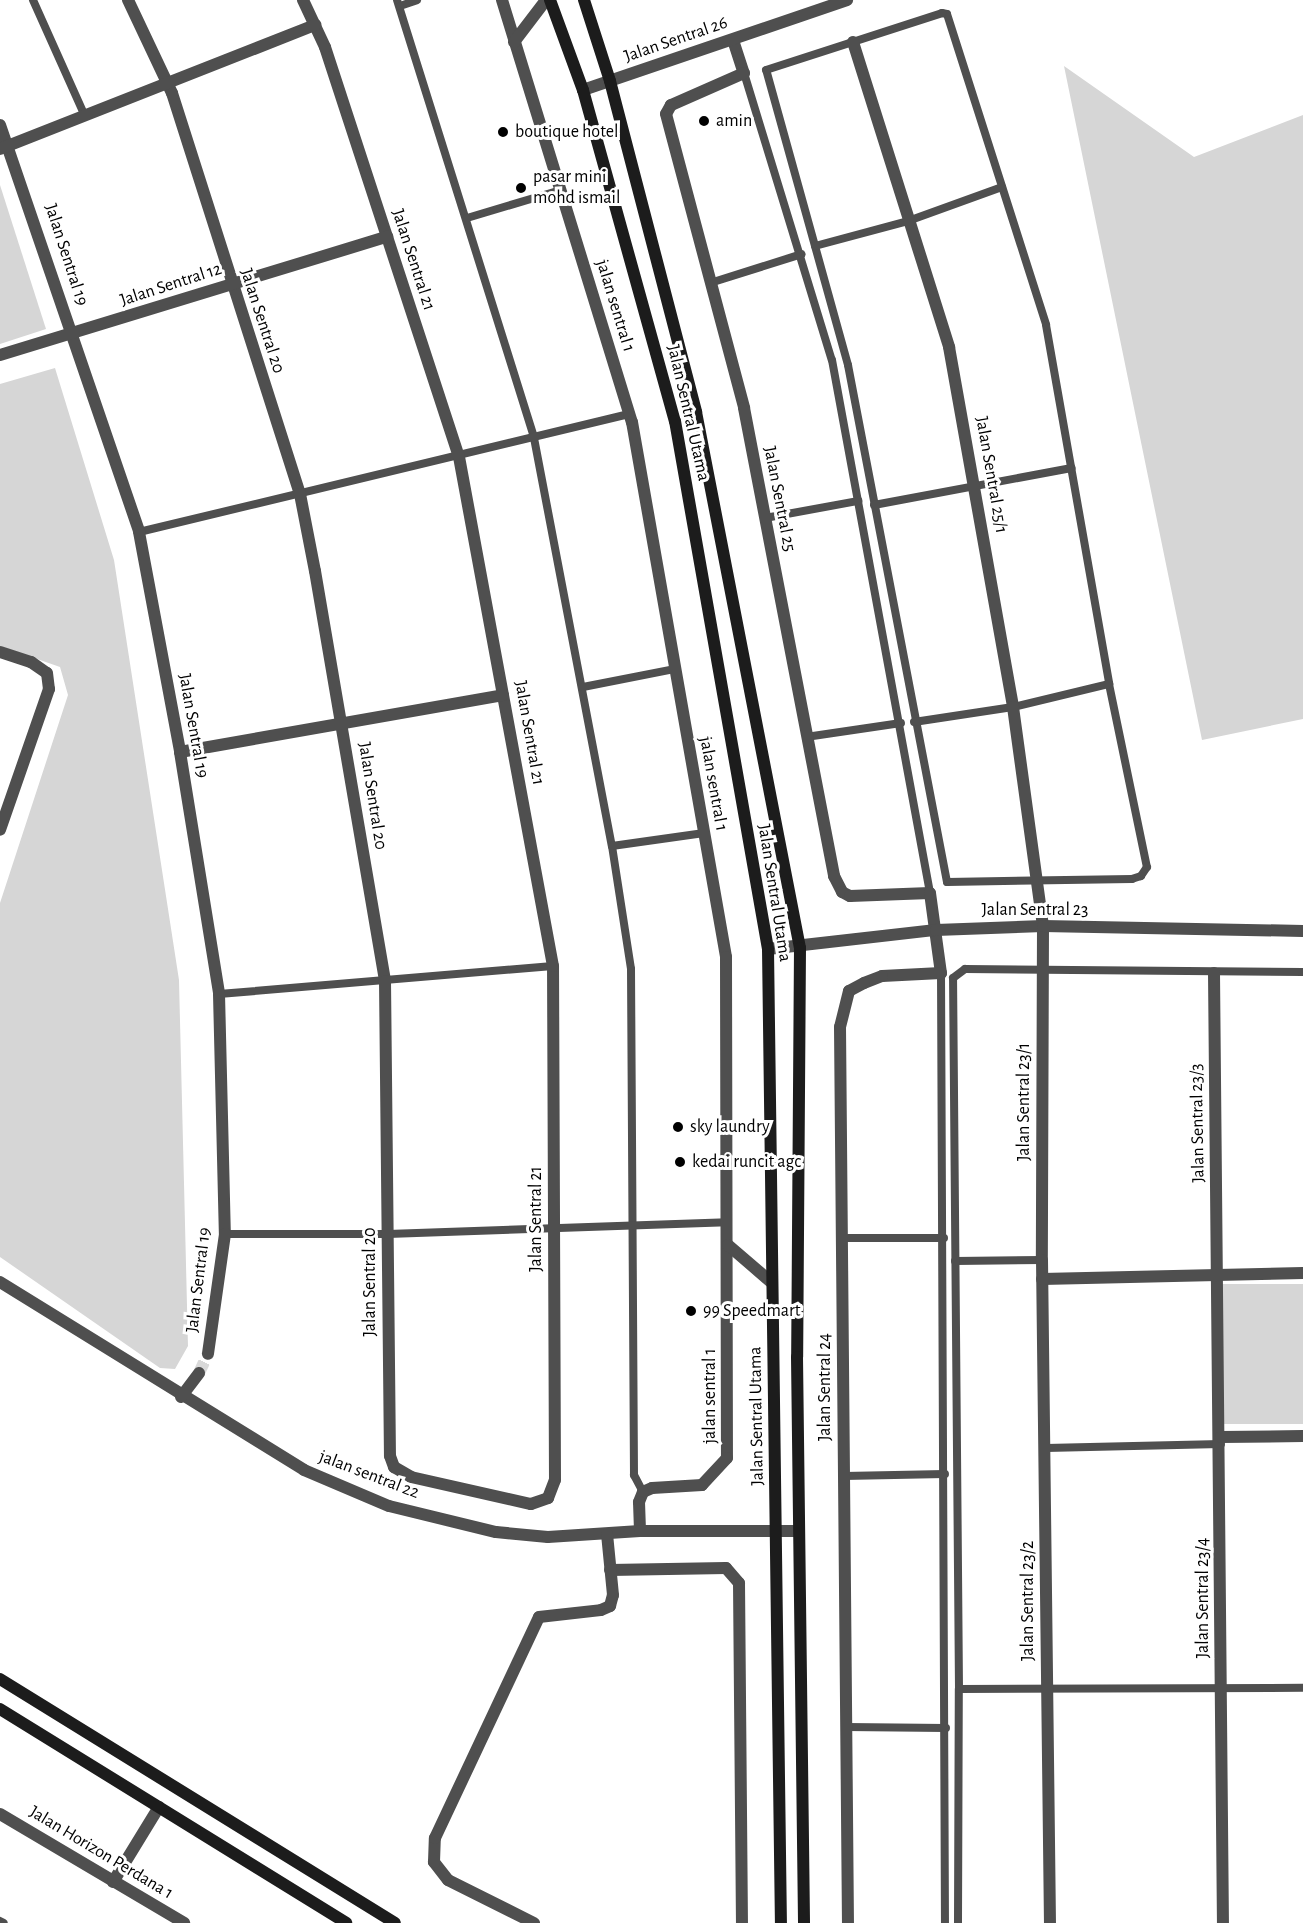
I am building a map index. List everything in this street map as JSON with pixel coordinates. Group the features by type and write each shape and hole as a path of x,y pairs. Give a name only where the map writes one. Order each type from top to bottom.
{"street":[{"name":"Jalan Sentral 20","path":"128,0 167,83 300,494 342,724 385,981 389,1445 394,1467 411,1477 531,1504 548,1498"},
{"name":"Jalan Sentral 21","path":"303,0 315,25 459,457 553,966 555,1480 548,1498"},
{"name":"jalan sentral 1","path":"502,0 629,414 726,957 727,1458 702,1485 652,1488 643,1492"},
{"path":"514,42 548,0"},
{"name":"Jalan Sentral Utama","path":"548,0 584,90 675,422 768,949 781,1923"},
{"name":"Jalan Sentral Utama","path":"584,0 610,81 696,412 800,948 799,1531 804,1923"},
{"name":"Jalan Sentral 26","path":"584,90 847,0"},
{"path":"5,148 315,25"},
{"path":"733,40 744,73"},
{"name":"Jalan Sentral 25/1","path":"853,42 946,335 975,484 1013,707 1043,926"},
{"name":"Jalan Sentral 25","path":"744,73 671,105 666,114 744,408 806,737 837,885 842,892 859,897 930,893"},
{"name":"Jalan Sentral 19","path":"0,125 5,148 73,334 139,532 180,752 219,994 225,1234 207,1354"},
{"name":"Jalan Sentral 12","path":"0,355 387,237"},
{"path":"0,652 31,662 47,673 48,689 0,830"},
{"path":"180,752 503,695"},
{"path":"930,893 940,973"},
{"name":"Jalan Sentral 23","path":"768,949 800,948 936,930 1043,926 1303,931"},
{"name":"Jalan Sentral 23/1","path":"1042,1279 1043,926"},
{"name":"Jalan Sentral 24","path":"848,1923 842,1008 849,991 882,976 940,973"},
{"name":"Jalan Sentral 23/3","path":"1214,973 1217,1273"},
{"path":"728,1245 771,1282"},
{"path":"1042,1279 1217,1273 1303,1273"},
{"name":"Jalan Sentral 23/4","path":"1217,1273 1221,1440 1220,1688 1223,1923"},
{"name":"Jalan Sentral 23/2","path":"1042,1279 1046,1448 1050,1923"},
{"name":"jalan sentral 22","path":"0,1282 304,1470 389,1506 496,1532 548,1537 640,1531 799,1531"},
{"path":"181,1396 199,1373"},
{"path":"1221,1440 1303,1436"},
{"path":"640,1531 643,1492"},
{"path":"534,1923 448,1880 434,1862 435,1838 536,1622 548,1614 606,1609 613,1601 607,1533"},
{"path":"610,1570 726,1568 739,1583 742,1923"},
{"path":"0,1679 395,1923"},
{"path":"0,1709 346,1923"},
{"path":"113,1882 159,1807"},
{"name":"Jalan Horizon Perdana 1","path":"0,1814 184,1923"}],"lane":[{"path":"33,0 85,116"},
{"path":"417,0 399,3 534,438 583,687 632,969 635,1224 634,1475 643,1492"},
{"path":"942,13 947,14 1002,187 1046,325 1109,684 1146,872 1132,879 1037,878 947,882 914,722 848,365 766,70 942,13"},
{"path":"744,73 802,254 832,360 901,723 930,893"},
{"path":"815,246 908,221 1002,187"},
{"path":"467,218 561,190"},
{"path":"710,283 802,254"},
{"path":"139,532 459,457 629,414"},
{"path":"874,505 975,484 1072,468"},
{"path":"765,519 858,501"},
{"path":"583,687 675,669"},
{"path":"914,722 1013,707 1109,684"},
{"path":"806,737 901,723"},
{"path":"612,846 704,833"},
{"path":"219,994 553,966"},
{"path":"958,1923 960,1689 953,978 965,969 1303,972"},
{"path":"940,973 944,1238 945,1923"},
{"path":"225,1234 388,1234 727,1222"},
{"path":"842,1238 944,1238"},
{"path":"955,1261 1042,1260"},
{"path":"1046,1448 1221,1440"},
{"path":"844,1476 945,1473"},
{"path":"960,1689 1303,1688"},
{"path":"846,1727 946,1728"},
{"path":"0,1921 4,1923"}],"shaded area":[{"path":"1064,66 1194,157 1303,115 1303,719 1202,740"},
{"path":"0,185 46,329 0,344"},
{"path":"55,368 114,560 179,980 188,1346 175,1369 160,1368 0,1257 0,903 68,695 60,667 0,646 0,384"},
{"path":"1219,1284 1303,1284 1303,1424 1219,1424"}],"tunnel":[{"path":"199,1373 208,1354"}],"place":[{"name":"amin","path":"704,121"},
{"name":"boutique hotel","path":"503,132"},
{"name":"pasar mini mohd ismail","path":"521,188"},
{"name":"sky laundry","path":"678,1127"},
{"name":"kedai runcit agc","path":"680,1162"},
{"name":"99 Speedmart","path":"691,1311"}]}
